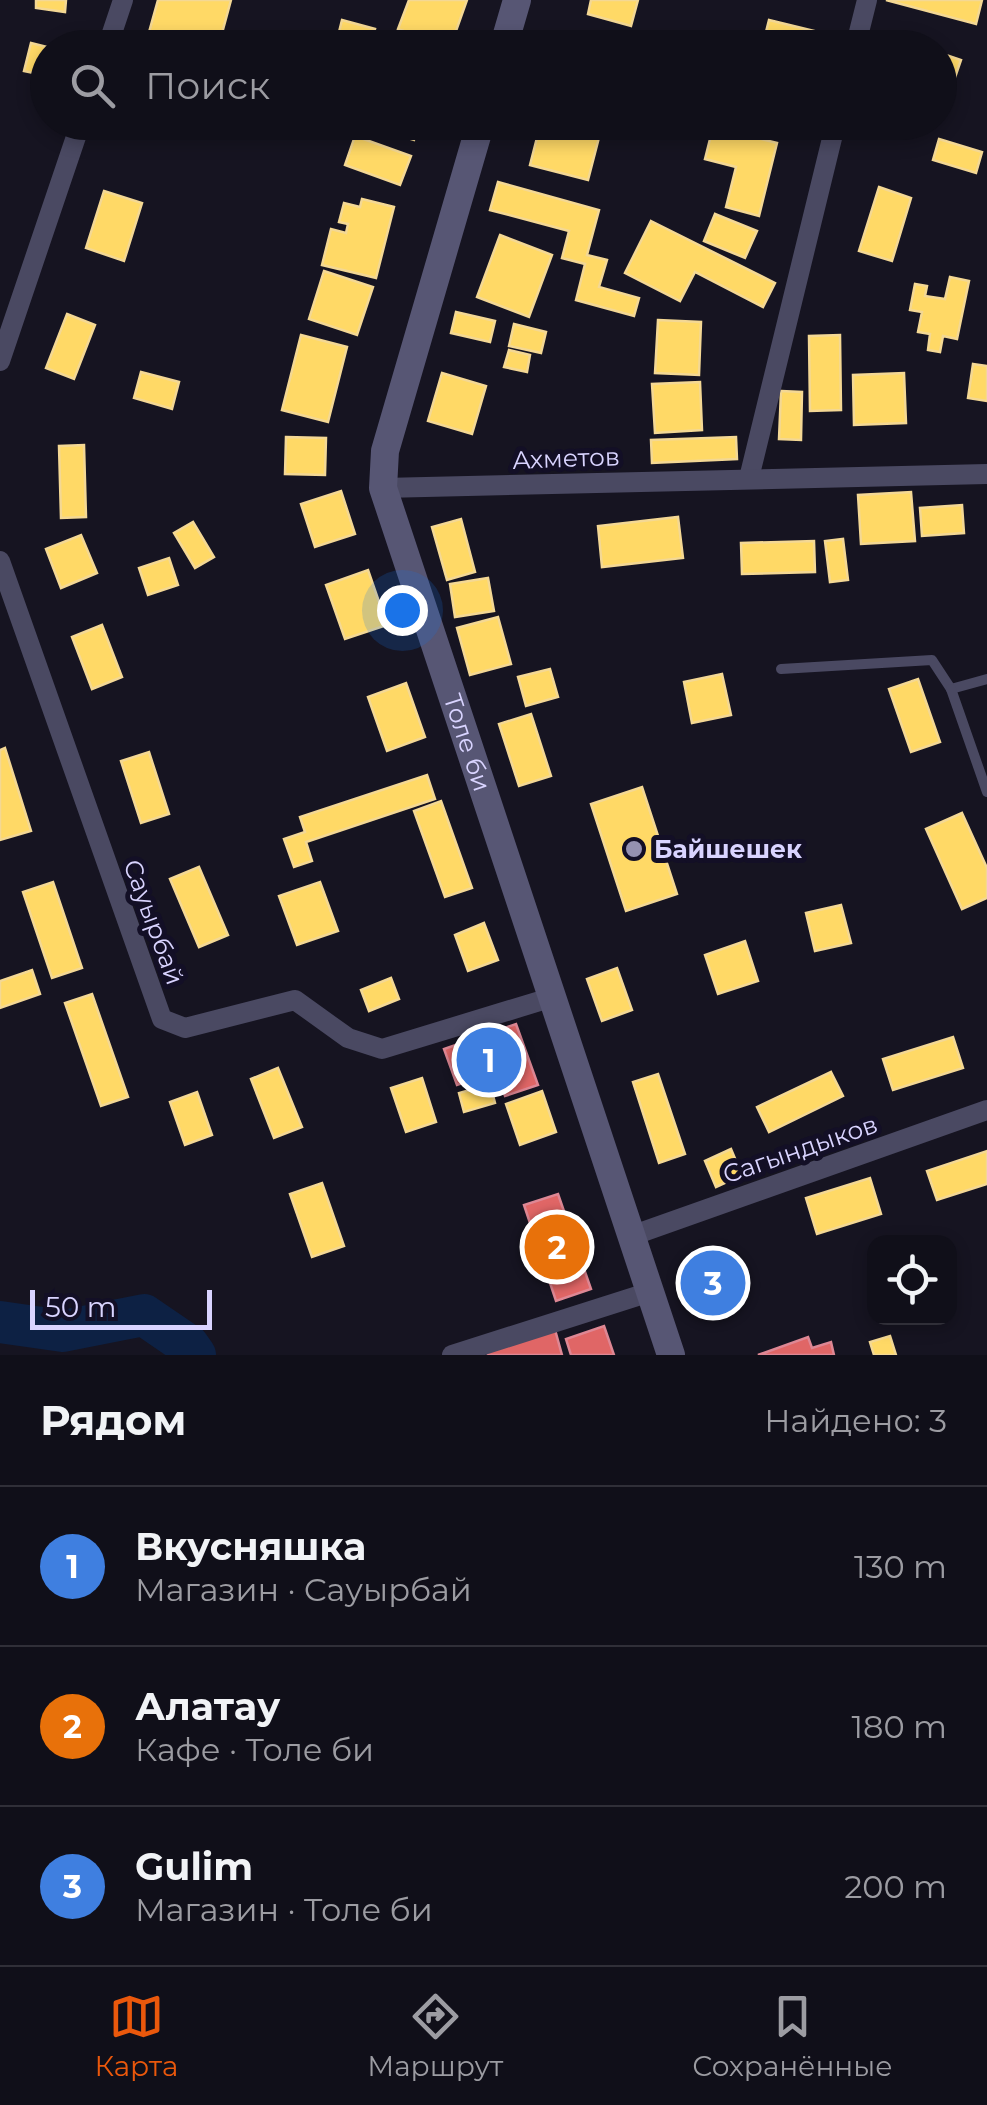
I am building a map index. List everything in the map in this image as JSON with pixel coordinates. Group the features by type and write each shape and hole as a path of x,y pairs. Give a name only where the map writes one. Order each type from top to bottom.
{"main road":[{"path":"508,30 517,0"},
{"name":"Толе би","path":"476,140 385,451 383,488 671,1355"}],"street":[{"path":"113,30 123,0"},
{"path":"859,30 866,0"},
{"path":"0,361 75,140"},
{"path":"749,478 832,140"},
{"name":"Ахметов","path":"383,488 987,474"},
{"name":"Сауырбай","path":"0,561 162,1020 185,1028 295,1000 348,1038 382,1049 553,998"},
{"name":"Сагындыков","path":"630,1236 987,1110"},
{"path":"452,1355 650,1292"}],"lane":[{"path":"781,670 932,660 951,689 987,792"},
{"path":"951,689 987,679"}],"building: Жильё":[{"path":"36,0 66,0 65,12 36,8"},
{"path":"158,0 231,0 223,30 150,30"},
{"path":"409,0 467,0 456,30 398,29"},
{"path":"591,0 638,0 631,26 588,14"},
{"path":"886,0 982,0 976,24"},
{"path":"342,20 375,29 375,30 340,30"},
{"path":"769,20 810,30 766,30"},
{"path":"30,47 30,72 24,71"},
{"path":"354,140 366,140 411,156 400,185 345,165"},
{"path":"536,140 598,140 588,180 530,165"},
{"path":"710,140 777,143 759,216 726,207 736,167 705,159"},
{"path":"939,140 982,152 976,173 933,160"},
{"path":"498,182 599,210 587,255 607,260 599,287 639,298 634,316 576,300 585,264 562,258 569,231 490,210"},
{"path":"879,187 911,198 892,261 859,251"},
{"path":"104,191 142,203 124,261 86,248"},
{"path":"362,199 394,207 376,278 322,265 331,229 346,233 348,224 339,222 344,203 360,207"},
{"path":"715,214 757,231 745,258 704,241"},
{"path":"651,221 775,283 763,307 695,272 680,301 625,273"},
{"path":"500,235 552,255 529,317 477,297"},
{"path":"324,271 373,287 357,335 309,319"},
{"path":"950,277 969,281 957,339 943,336 940,352 928,350 930,334 918,332 922,312 910,310 915,284 927,286 925,296 945,299"},
{"path":"456,312 495,321 490,342 451,333"},
{"path":"67,314 95,325 74,379 46,368"},
{"path":"658,320 701,322 699,375 655,373"},
{"path":"514,324 546,332 541,353 509,346"},
{"path":"301,335 347,347 328,422 282,410"},
{"path":"840,335 841,410 810,411 809,336"},
{"path":"509,350 530,355 527,372 504,367"},
{"path":"973,364 987,366 987,401 968,398"},
{"path":"141,372 179,382 172,409 134,398"},
{"path":"442,373 486,386 472,434 428,421"},
{"path":"904,373 906,423 854,425 853,375"},
{"path":"700,382 702,430 655,433 652,384"},
{"path":"781,391 802,392 801,440 779,439"},
{"path":"286,437 326,438 325,475 285,474"},
{"path":"736,437 737,459 652,463 651,440"},
{"path":"84,445 86,517 61,518 59,446"},
{"path":"341,491 355,534 315,547 301,504"},
{"path":"911,492 915,541 861,544 858,495"},
{"path":"962,505 964,533 922,536 920,508"},
{"path":"678,517 683,558 602,567 598,526"},
{"path":"461,519 475,572 447,580 432,527"},
{"path":"193,522 214,557 195,568 174,533"},
{"path":"81,535 97,573 61,588 46,549"},
{"path":"843,539 848,580 830,582 825,541"},
{"path":"814,541 815,572 742,574 741,543"},
{"path":"169,558 178,585 148,595 139,568"},
{"path":"368,570 387,625 345,639 326,585"},
{"path":"488,578 494,611 455,617 450,584"},
{"path":"498,617 511,664 470,675 457,628"},
{"path":"102,625 122,677 92,689 72,637"},
{"path":"550,669 558,697 526,706 518,677"},
{"path":"722,674 731,715 692,723 684,682"},
{"path":"918,679 940,742 911,752 889,689"},
{"path":"406,683 425,737 387,751 368,697"},
{"path":"531,714 551,776 519,786 499,724"},
{"path":"5,748 31,831 0,840 0,750"},
{"path":"149,752 169,814 141,823 121,761"},
{"path":"427,775 435,799 306,842 312,861 294,867 284,839 305,832 300,817"},
{"name":"Байшешек","path":"642,787 677,894 626,911 591,804"},
{"path":"441,801 472,888 445,897 414,811"},
{"path":"962,813 987,868 987,898 962,909 926,829"},
{"path":"199,867 228,935 199,947 170,879"},
{"path":"53,882 82,968 52,978 23,892"},
{"path":"320,882 338,931 297,945 279,896"},
{"path":"841,905 851,943 815,951 806,913"},
{"path":"484,923 498,960 468,971 455,935"},
{"path":"745,941 758,981 718,994 705,955"},
{"path":"617,968 632,1010 602,1021 587,979"},
{"path":"32,970 40,994 0,1008 0,981"},
{"path":"391,978 399,999 369,1011 361,990"},
{"path":"92,994 128,1097 101,1106 65,1003"},
{"path":"953,1037 963,1068 893,1090 883,1059"},
{"path":"278,1068 302,1127 274,1138 251,1079"},
{"path":"831,1072 843,1096 769,1132 757,1107"},
{"path":"658,1074 685,1154 659,1163 633,1082"},
{"path":"422,1078 436,1122 406,1132 391,1088"},
{"path":"490,1084 495,1103 464,1112 459,1093"},
{"path":"542,1091 556,1132 520,1145 506,1104"},
{"path":"197,1092 212,1135 185,1145 170,1102"},
{"path":"731,1149 742,1175 716,1187 705,1161"},
{"path":"987,1151 987,1184 937,1200 927,1171"},
{"path":"870,1178 881,1214 817,1234 806,1198"},
{"path":"322,1183 344,1246 312,1257 290,1194"},
{"path":"890,1336 896,1355 874,1355 870,1342"}],"building: Торговля":[{"path":"516,1024 538,1085 505,1096 496,1072 457,1085 444,1049"},
{"path":"558,1194 591,1289 556,1301 524,1205"},
{"path":"720,1251 738,1305 706,1315 688,1261"},
{"path":"554,1326 562,1355 488,1355 485,1345"},
{"path":"604,1326 614,1355 571,1355 566,1339"},
{"path":"808,1337 812,1348 831,1342 834,1355 758,1355"}],"waterway":[{"path":"0,1322 63,1331 144,1315 188,1345 195,1355"}],"place":[{"name":"Байшешек","path":"634,849"},
{"name":"Вкусняшка","path":"489,1060"},
{"name":"Алатау","path":"557,1247"},
{"name":"Gulim","path":"713,1283"}]}
